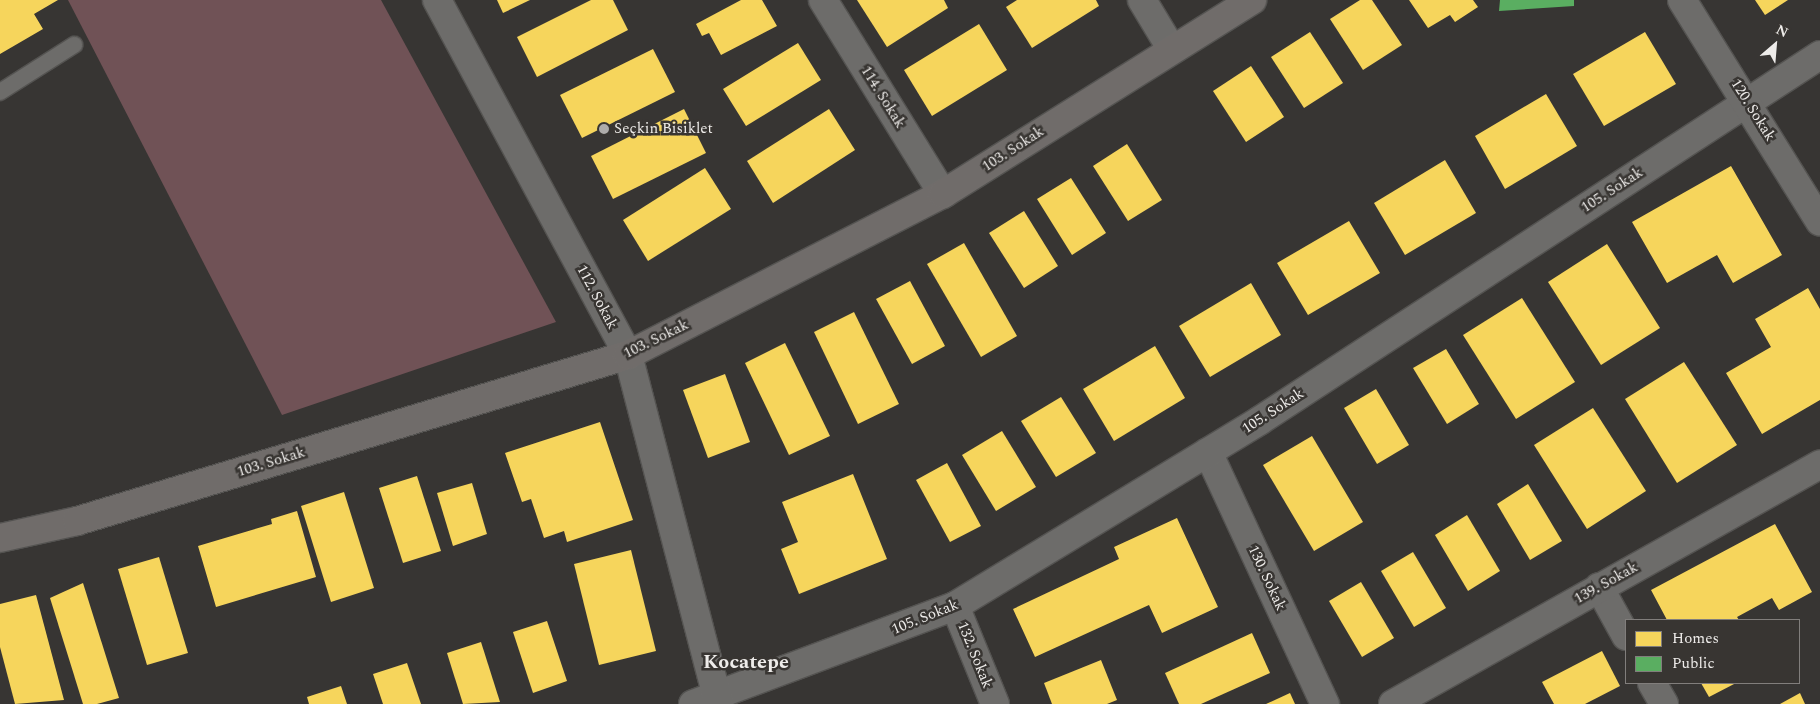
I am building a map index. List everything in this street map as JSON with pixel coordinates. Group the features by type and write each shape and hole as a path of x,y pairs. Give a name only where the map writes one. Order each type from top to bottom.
{"main road":[{"name":"103. Sokak","path":"0,538 77,521 628,355 944,194 1171,48 1252,0"}],"street":[{"name":"112. Sokak","path":"437,0 628,355 719,700"},
{"name":"114. Sokak","path":"823,0 944,194"},
{"path":"1142,0 1171,48"},
{"name":"120. Sokak","path":"1682,0 1749,100 1820,222"},
{"name":"105. Sokak","path":"693,704 719,700 955,606 1208,452 1820,55"},
{"name":"130. Sokak","path":"1208,452 1325,704"},
{"name":"139. Sokak","path":"1393,704 1598,587 1820,464"},
{"path":"1598,587 1625,634"},
{"name":"132. Sokak","path":"955,606 995,704"},
{"path":"1653,684 1664,704"}],"lane":[{"path":"0,92 74,45"}],"shaded area":[{"path":"68,0 381,0 556,322 282,415"}],"building: Homes":[{"path":"0,0 58,0 34,14 43,29 0,54"},
{"path":"497,0 530,0 503,13"},
{"path":"591,0 613,0 628,30 537,77 517,37"},
{"path":"741,0 762,0 777,26 721,55 709,33 702,36 696,24"},
{"path":"857,0 944,0 948,8 887,47"},
{"path":"1017,0 1096,0 1099,6 1032,48 1006,7"},
{"path":"1360,0 1372,0 1402,45 1363,70 1330,19"},
{"path":"1409,0 1473,0 1478,7 1455,22 1450,15 1428,28"},
{"path":"1755,0 1788,0 1765,15"},
{"path":"979,24 1007,70 932,116 904,70"},
{"path":"1310,32 1343,83 1304,108 1271,57"},
{"path":"1645,32 1676,84 1604,126 1573,74"},
{"path":"798,43 821,80 746,126 723,89"},
{"path":"653,49 675,92 582,138 560,95"},
{"path":"1251,66 1284,117 1246,142 1213,91"},
{"path":"1546,94 1577,146 1505,189 1475,136"},
{"path":"684,109 706,153 613,199 591,156"},
{"path":"829,109 855,150 773,203 747,161"},
{"path":"1127,144 1162,200 1128,221 1093,166"},
{"path":"1445,160 1476,213 1405,255 1374,203"},
{"path":"1731,166 1782,255 1733,283 1717,255 1667,283 1632,222"},
{"path":"705,168 731,209 648,261 623,220"},
{"path":"1071,178 1106,233 1072,255 1037,199"},
{"path":"1024,211 1058,266 1024,288 989,233"},
{"path":"1349,221 1380,273 1308,315 1277,263"},
{"path":"964,243 1017,336 981,357 927,264"},
{"path":"1607,244 1660,328 1601,365 1548,282"},
{"path":"910,281 945,346 912,364 876,299"},
{"path":"1251,283 1281,335 1210,377 1179,326"},
{"path":"1808,288 1820,309 1820,400 1762,434 1726,373 1771,347 1755,319"},
{"path":"1522,298 1575,382 1516,419 1463,335"},
{"path":"854,312 899,404 858,424 814,332"},
{"path":"785,343 830,436 789,455 745,363"},
{"path":"1155,346 1185,398 1114,441 1083,389"},
{"path":"1446,349 1479,404 1447,424 1413,368"},
{"path":"1684,362 1737,445 1677,483 1625,399"},
{"path":"725,374 750,442 708,458 683,390"},
{"path":"1376,389 1409,445 1377,464 1344,408"},
{"path":"1061,397 1096,453 1056,477 1021,421"},
{"path":"1593,408 1646,491 1587,529 1534,445"},
{"path":"600,422 633,520 567,542 564,531 544,538 531,499 522,502 505,453"},
{"path":"1002,431 1036,487 996,511 962,455"},
{"path":"1312,436 1363,522 1314,551 1263,465"},
{"path":"947,463 981,526 950,542 916,480"},
{"path":"853,474 887,559 799,594 781,549 798,542 782,502"},
{"path":"417,476 441,551 403,563 379,488"},
{"path":"472,483 487,534 453,546 437,493"},
{"path":"1528,484 1562,541 1530,560 1497,504"},
{"path":"344,492 374,588 331,602 301,506"},
{"path":"297,511 316,577 216,607 198,546 272,524 271,519"},
{"path":"1467,515 1500,571 1468,591 1435,535"},
{"path":"1177,518 1218,607 1162,633 1149,605 1035,657 1013,609 1119,559 1114,547"},
{"path":"1775,524 1812,592 1779,610 1772,598 1737,617 1738,619 1666,619 1651,590"},
{"path":"631,550 656,651 599,665 574,564"},
{"path":"1413,552 1446,608 1414,627 1381,571"},
{"path":"159,557 188,653 147,665 118,569"},
{"path":"1361,582 1394,638 1362,657 1329,601"},
{"path":"83,583 119,698 97,704 83,704 50,598"},
{"path":"36,595 64,700 15,704 0,647 0,604"},
{"path":"547,621 567,681 533,693 513,632"},
{"path":"1252,633 1270,673 1201,704 1179,704 1165,673"},
{"path":"481,642 500,702 463,704 447,653"},
{"path":"1602,651 1620,686 1585,704 1554,704 1542,682"},
{"path":"1101,660 1117,700 1107,704 1052,704 1044,683"},
{"path":"407,663 421,704 383,704 373,674"},
{"path":"1702,684 1734,684 1709,697"},
{"path":"341,686 347,704 309,704 307,697"},
{"path":"1290,693 1295,704 1266,704"},
{"path":"1800,693 1805,704 1780,704"}],"building: Public":[{"path":"1500,0 1574,0 1574,6 1499,11"}],"place":[{"name":"Seçkin Bisiklet","path":"604,129"}],"district":[{"name":"Kocatepe","path":"746,662"}]}
